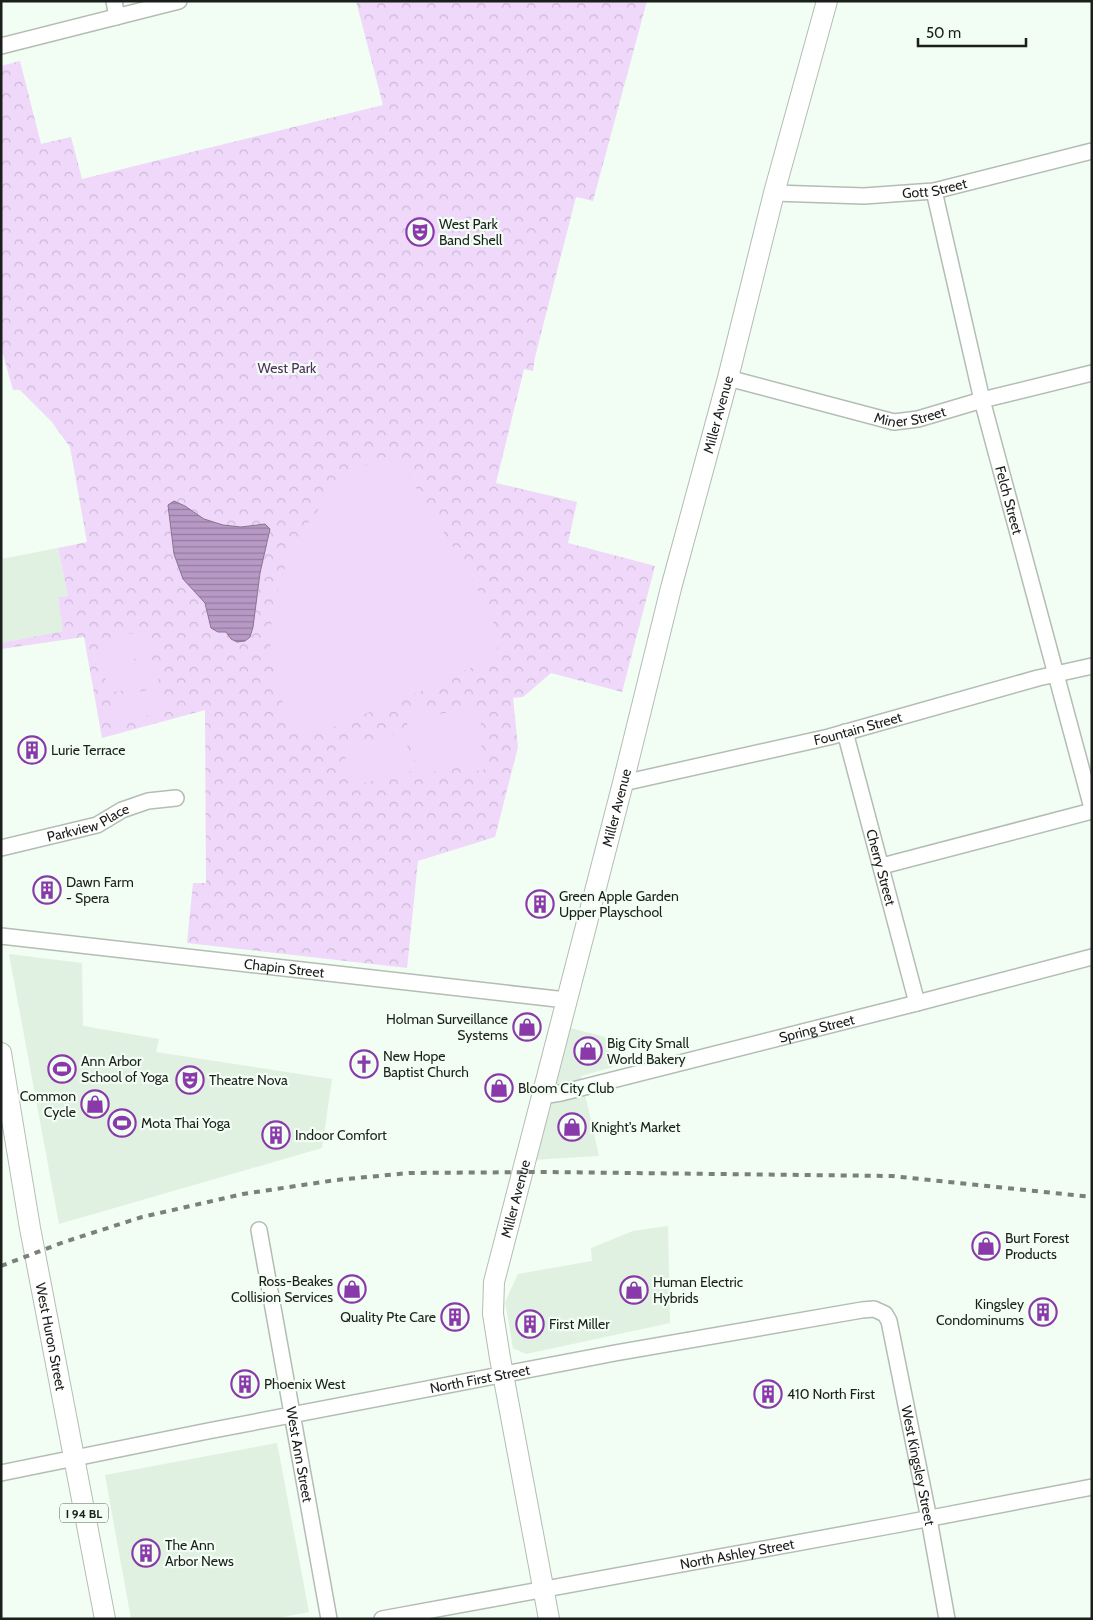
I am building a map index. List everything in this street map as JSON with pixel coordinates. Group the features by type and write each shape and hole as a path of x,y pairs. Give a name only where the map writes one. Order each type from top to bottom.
{"main road":[{"name":"Miller Avenue","path":"549,1619 493,1314 494,1282 623,783 671,588 728,378 774,193 827,1"},
{"name":"West Huron Street","path":"1,1054 30,1228 105,1619"}],"street":[{"path":"114,1 117,17"},
{"path":"1,46 180,1"},
{"name":"Gott Street","path":"774,193 864,196 934,191 1092,151"},
{"name":"Felch Street","path":"934,191 982,400 1092,809"},
{"name":"Miner Street","path":"728,378 894,422 918,418 1092,373"},
{"name":"Fountain Street","path":"623,783 846,732 1056,674 1092,666"},
{"name":"Cherry Street","path":"846,732 917,1003"},
{"name":"Parkview Place","path":"1,848 97,825 122,810 148,802 176,798"},
{"path":"882,866 1092,809"},
{"name":"Chapin Street","path":"1,936 566,1000"},
{"name":"Spring Street","path":"541,1096 570,1091 1092,957"},
{"name":"West Ann Street","path":"259,1230 328,1619"},
{"name":"North First Street","path":"1,1473 726,1333 862,1310 874,1310 885,1314"},
{"name":"West Kingsley Street","path":"885,1314 888,1316 892,1334 947,1619"},
{"name":"North Ashley Street","path":"382,1619 1092,1487"}],"shaded area":[{"path":"174,501 204,519 223,525 241,527 265,524 270,529 260,573 253,627 250,637 245,641 237,642 231,639 226,632 218,632 211,628 205,603 183,579 174,554 168,505"},
{"path":"58,548 68,596 58,597 64,631 1,643 1,559"},
{"path":"9,954 82,963 83,1026 159,1039 156,1052 332,1079 322,1148 59,1224"},
{"path":"567,1027 605,1037 613,1067 581,1076 599,1156 532,1160"},
{"path":"668,1226 670,1323 526,1354 513,1348 505,1302 518,1274 592,1261 591,1248 633,1231"},
{"path":"277,1443 309,1612 273,1619 131,1619 105,1475"}],"green space":[{"name":"West Park","path":"356,1 647,1 593,201 576,197 533,371 524,369 496,483 577,502 568,543 655,566 622,692 551,673 523,697 513,698 518,747 495,837 418,861 407,968 187,943 193,883 206,883 205,710 102,738 84,637 1,649 1,643 63,631 58,597 68,596 58,548 87,542 70,447 51,421 20,390 13,390 3,354 1,354 1,66 20,61 41,144 71,137 82,179 383,105"},
{"path":"395,454 470,574 501,638 494,657 419,692 311,736 301,735 288,719 270,656 272,610 282,576 295,542 331,494 360,469 376,460"},
{"path":"150,630 155,655 102,665 97,640"},
{"path":"155,660 159,684 108,693 104,669"},
{"path":"160,688 165,712 114,722 110,697"},
{"path":"477,706 483,734 480,740 487,769 465,773 463,767 418,774 405,714 429,709 431,716"},
{"path":"404,732 413,771 352,786 343,746"}],"railway":[{"path":"1,1266 64,1242 142,1217 243,1194 336,1180 409,1173 545,1172 892,1176 1092,1197"}],"place":[{"name":"West Park Band Shell","path":"420,232"},
{"name":"Lurie Terrace","path":"32,750"},
{"name":"Dawn Farm - Spera","path":"47,890"},
{"name":"Green Apple Garden Upper Playschool","path":"540,904"},
{"name":"Holman Surveillance Systems","path":"527,1027"},
{"name":"Big City Small World Bakery","path":"588,1051"},
{"name":"New Hope Baptist Church","path":"364,1064"},
{"name":"Ann Arbor School of Yoga","path":"62,1069"},
{"name":"Theatre Nova","path":"190,1080"},
{"name":"Bloom City Club","path":"499,1088"},
{"name":"Common Cycle","path":"95,1104"},
{"name":"Mota Thai Yoga","path":"122,1123"},
{"name":"Knight's Market","path":"572,1127"},
{"name":"Indoor Comfort","path":"276,1135"},
{"name":"Burt Forest Products","path":"986,1246"},
{"name":"Ross-Beakes Collision Services","path":"352,1289"},
{"name":"Human Electric Hybrids","path":"634,1290"},
{"name":"Kingsley Condominums","path":"1043,1312"},
{"name":"Quality Pte Care","path":"455,1317"},
{"name":"First Miller","path":"530,1324"},
{"name":"Phoenix West","path":"245,1384"},
{"name":"410 North First","path":"768,1394"},
{"name":"The Ann Arbor News","path":"146,1553"}]}
